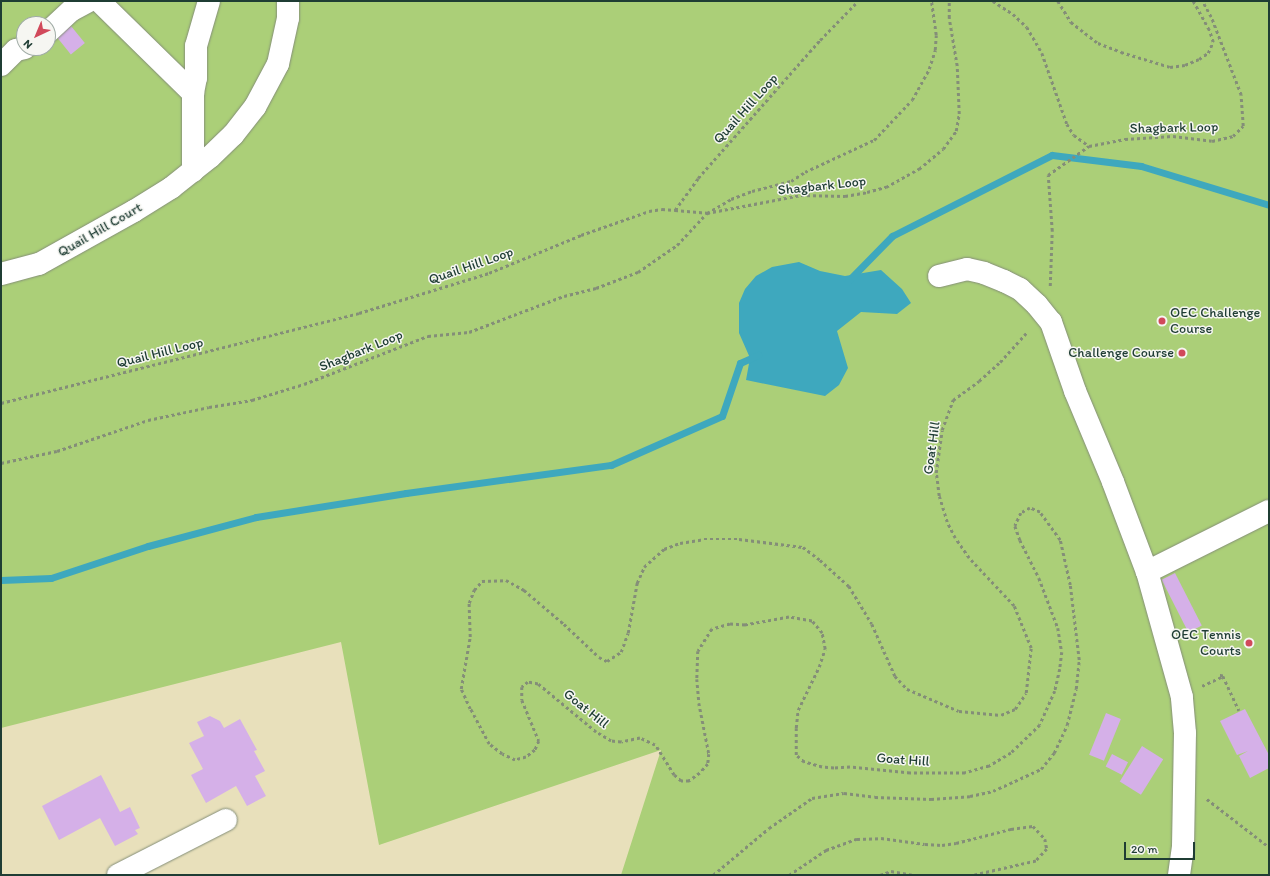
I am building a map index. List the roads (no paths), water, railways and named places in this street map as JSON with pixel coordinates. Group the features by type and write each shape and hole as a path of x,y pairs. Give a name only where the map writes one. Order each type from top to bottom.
{"street":[{"path":"56,25 72,10 89,1"},
{"path":"99,1 193,93"},
{"path":"192,171 193,93 196,78 196,46 209,1"},
{"name":"Quail Hill Court","path":"1,274 39,264 134,211 171,188 233,135 255,107 278,64 288,18 288,1"},
{"path":"1,65 16,50"},
{"path":"939,276 967,269 984,273 1020,289 1051,322 1075,391 1113,482 1147,572 1182,697 1184,733 1183,847 1179,875"},
{"path":"1147,572 1269,511"},
{"path":"118,875 226,820"}],"water":[{"path":"799,262 820,271 845,276 881,270 902,289 911,303 897,314 861,312 837,331 848,368 839,385 825,396 746,380 750,358 739,333 739,303 745,289 756,276 772,267"}],"waterway":[{"path":"848,281 892,236 1052,155 1141,166 1269,205"},
{"path":"1,580 51,578 148,546 256,517 406,493 611,465 722,416 740,363 758,355"}],"place":[{"name":"OEC Challenge Course","path":"1162,321"},
{"name":"Challenge Course","path":"1182,353"},
{"name":"OEC Tennis Courts","path":"1249,643"}]}
